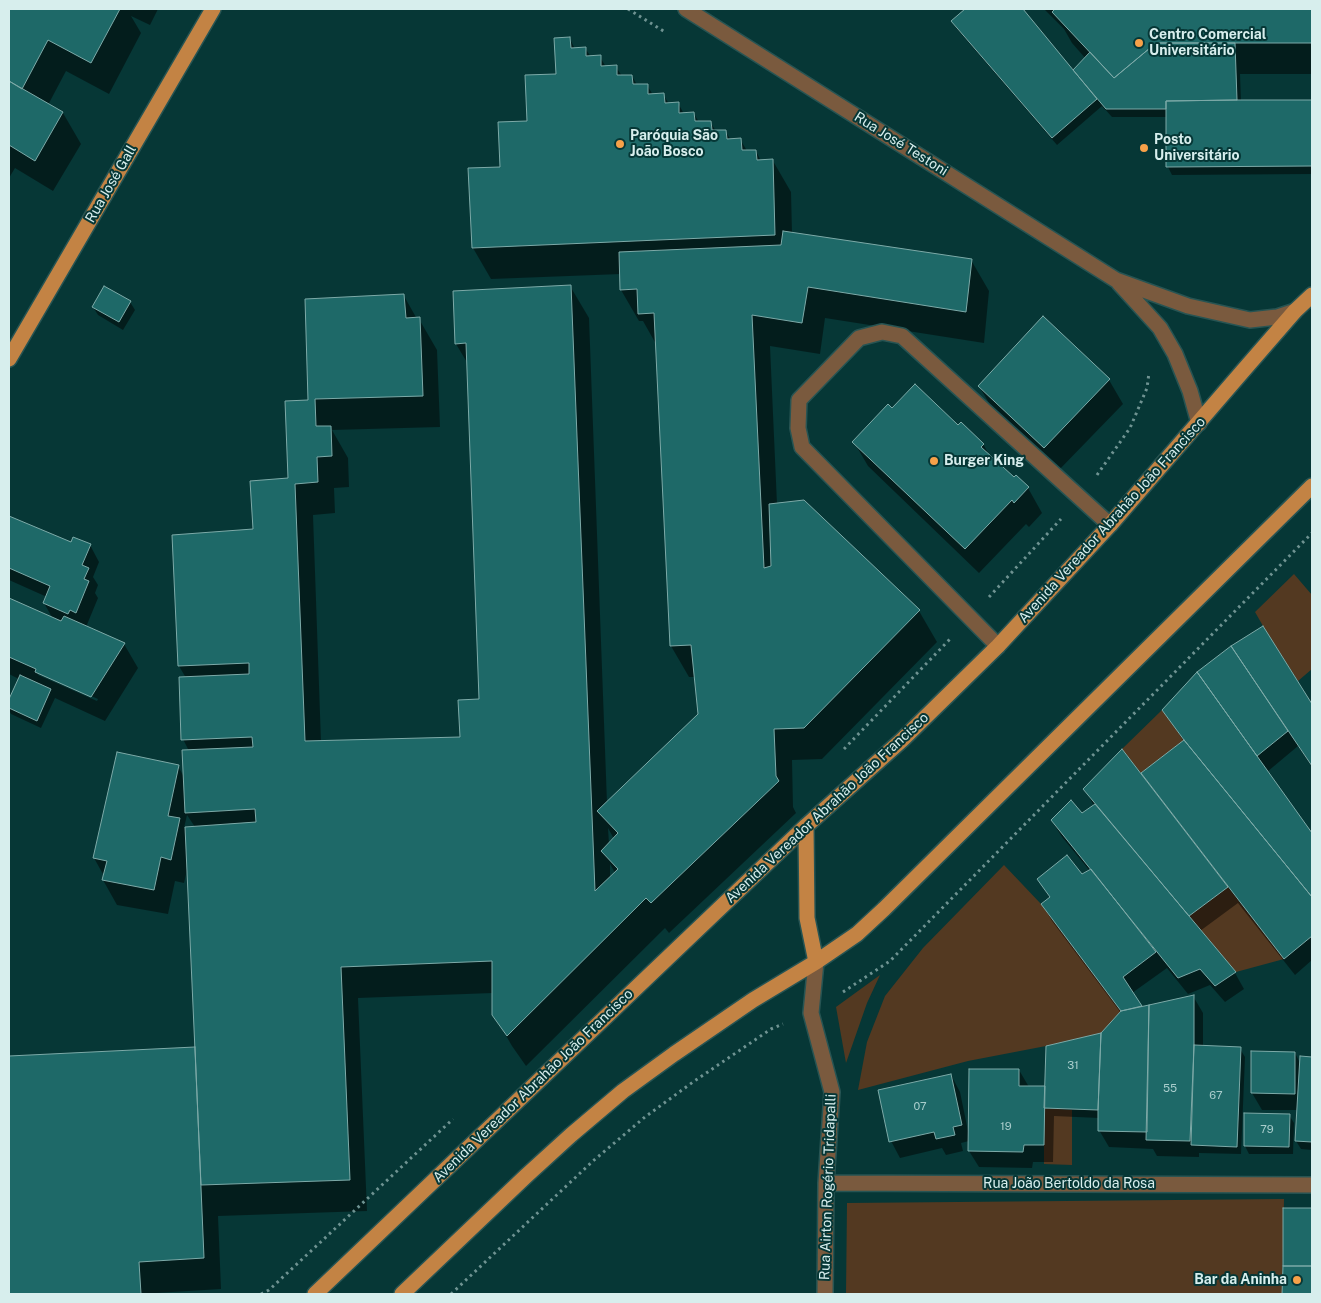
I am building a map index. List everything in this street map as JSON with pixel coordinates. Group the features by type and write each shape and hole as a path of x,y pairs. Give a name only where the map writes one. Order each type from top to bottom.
{"main road":[{"name":"Rua José Gall","path":"9,359 213,9"},
{"name":"Avenida Vereador Abrahão João Francisco","path":"315,1294 806,826 902,740 998,646 1110,525 1295,311 1312,295"},
{"path":"402,1294 533,1170 623,1090 745,1006 816,962 856,934 884,909 1312,486"},
{"path":"806,826 806,918 816,962"}],"street":[{"name":"Rua José Testoni","path":"686,9 1116,280 1188,306 1250,320 1277,317 1295,311"},
{"name":"Rua José Testoni","path":"1116,280 1160,328 1175,354 1190,391 1199,422"},
{"path":"998,646 802,447 798,428 799,400 859,338 882,332 902,336 1110,525"},
{"name":"Rua Airton Rogério Tridapalli","path":"816,962 811,1013 832,1092 826,1183 825,1294"},
{"name":"Rua João Bertoldo da Rosa","path":"826,1183 1312,1185"}],"path":[{"path":"841,753 1081,498 1130,428 1147,388 1150,372"},
{"path":"262,1294 269,1290 458,1114"}],"shaded area":[{"path":"1294,574 1312,595 1312,669 1298,681 1255,612"},
{"path":"1162,710 1184,740 1141,773 1122,749"},
{"path":"1004,865 1041,904 1121,1011 1101,1033 968,1061 858,1090 867,1042 885,996 923,948"},
{"path":"1228,887 1284,959 1236,972 1189,916"},
{"path":"880,975 867,1003 846,1063 836,1007"},
{"path":"1044,1108 1072,1110 1072,1165 1044,1164"},
{"path":"1284,1199 1282,1294 846,1294 847,1203"}],"building":[{"path":"9,9 120,9 91,63 48,40 22,89 9,81"},
{"path":"965,9 1023,9 1097,99 1052,138 951,21"},
{"name":"Centro Comercial Universitário","path":"1055,9 1312,9 1312,43 1156,43 1114,78 1052,12"},
{"name":"Paróquia São João Bosco","path":"570,37 571,48 586,47 586,56 601,55 601,66 617,65 617,75 632,75 633,84 648,84 648,94 664,93 665,103 679,102 679,113 694,112 695,121 711,121 712,130 726,130 727,139 741,138 742,150 756,150 757,160 773,159 775,235 472,248 468,168 500,167 498,122 527,121 525,75 556,74 554,38"},
{"path":"1156,43 1235,43 1237,100 1166,101 1166,109 1106,109 1073,70 1090,52 1114,78"},
{"path":"9,81 63,112 35,161 9,145"},
{"path":"1312,100 1312,166 1166,167 1166,101"},
{"path":"783,231 972,259 966,312 808,287 802,323 752,315 764,568 771,566 769,504 804,500 920,610 804,728 774,729 776,776 779,781 651,903 646,898 507,1036 492,1015 492,961 341,967 350,1180 201,1185 185,827 256,822 255,809 185,813 182,750 253,747 252,737 181,740 179,677 249,674 249,663 178,666 172,535 253,529 250,481 288,478 285,401 308,400 305,299 404,294 406,318 420,317 423,396 315,399 316,426 331,426 332,456 317,457 318,482 295,484 305,741 460,737 458,700 479,699 466,343 455,344 453,291 571,285 595,891 618,869 601,851 618,833 597,811 698,714 691,645 670,646 654,313 638,314 637,289 620,290 619,252 781,245"},
{"path":"104,286 131,301 119,322 92,307"},
{"path":"1043,316 1110,379 1044,448 978,386"},
{"name":"Burger King","path":"915,384 958,425 961,422 984,444 981,447 1014,477 1016,475 1029,487 1014,503 1012,500 965,549 852,442 888,404 892,408"},
{"path":"9,516 71,542 73,537 91,544 82,565 89,568 84,579 89,581 76,613 70,610 68,614 43,603 50,586 9,568"},
{"path":"9,598 61,621 64,616 125,643 91,697 35,672 36,669 9,657"},
{"path":"1263,626 1312,704 1312,766 1231,646"},
{"path":"1231,646 1288,731 1257,756 1197,672"},
{"path":"1197,672 1312,833 1312,897 1184,740 1162,710"},
{"path":"20,675 51,689 37,721 9,708 9,699"},
{"path":"1184,740 1312,897 1312,936 1284,959 1141,773"},
{"path":"1122,749 1228,887 1189,916 1083,789"},
{"path":"117,752 179,765 168,816 180,818 171,860 161,857 154,890 102,880 107,861 93,858"},
{"path":"1071,800 1082,813 1095,804 1236,972 1215,986 1200,969 1178,978 1051,820"},
{"path":"1067,855 1082,874 1091,869 1156,952 1123,977 1142,1006 1121,1011 1041,904 1050,897 1037,879"},
{"path":"1194,995 1190,1141 1146,1140 1149,1005"},
{"path":"1149,1005 1147,1132 1098,1131 1101,1033 1121,1011"},
{"path":"1101,1033 1098,1110 1044,1108 1046,1046"},
{"path":"1194,1045 1241,1047 1237,1147 1191,1145"},
{"path":"195,1047 204,1258 139,1262 141,1294 9,1294 9,1056"},
{"path":"1251,1051 1295,1052 1295,1094 1251,1093"},
{"path":"1300,1056 1312,1057 1312,1142 1295,1141"},
{"path":"969,1069 1019,1069 1019,1086 1045,1086 1044,1145 1024,1145 1023,1152 968,1151"},
{"path":"951,1074 962,1125 953,1127 955,1135 936,1139 934,1132 889,1142 878,1090"},
{"path":"1244,1113 1290,1114 1289,1147 1244,1146"},
{"path":"1283,1208 1312,1208 1312,1266 1283,1266"},
{"name":"Bar da Aninha","path":"1283,1266 1312,1266 1312,1294 1282,1294"}],"place":[{"name":"Centro Comercial Universitário","path":"1139,43"},
{"name":"Paróquia São João Bosco","path":"620,144"},
{"name":"Posto Universitário","path":"1144,148"},
{"name":"Burger King","path":"934,461"},
{"name":"Bar da Aninha","path":"1297,1280"}]}
